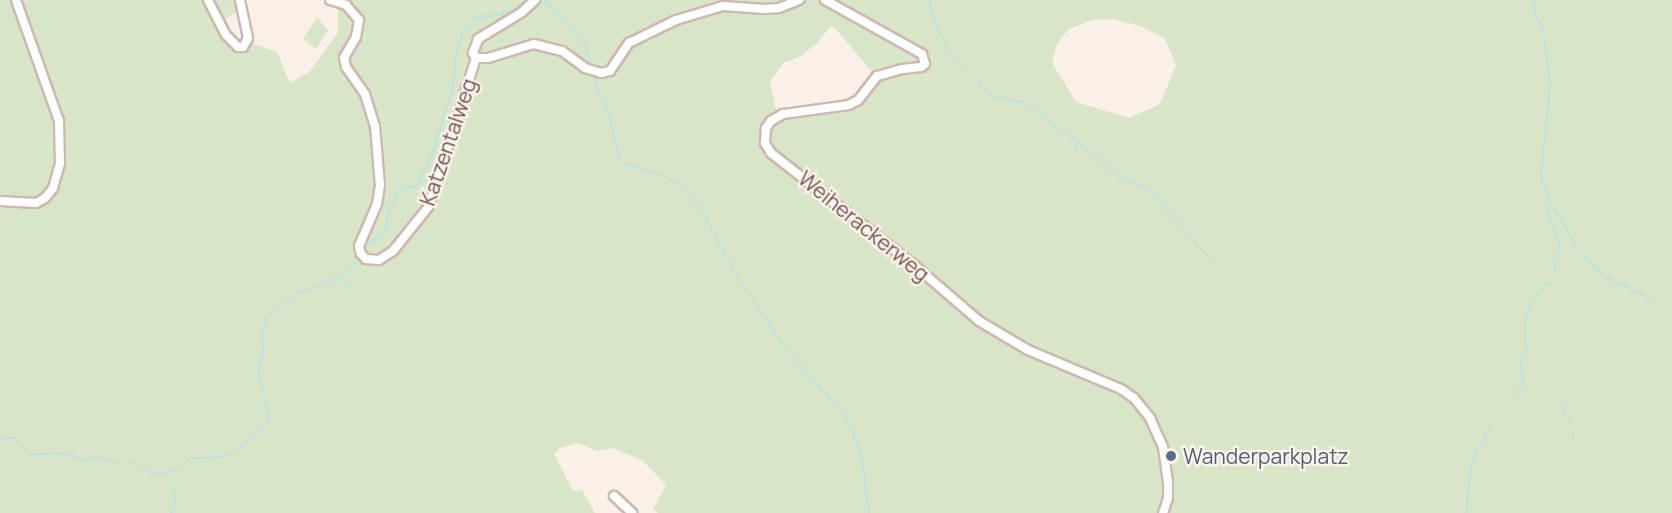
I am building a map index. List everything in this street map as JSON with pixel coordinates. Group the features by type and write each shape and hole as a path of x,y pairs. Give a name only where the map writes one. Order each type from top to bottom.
{"street":[{"path":"0,201 36,203 45,198 53,188 60,163 60,121 16,0"},
{"path":"208,0 225,35 238,47 243,47 248,38 240,0"},
{"name":"Katzentalweg","path":"330,0 346,5 359,20 356,37 344,58 346,68 365,94 375,126 380,185 377,204 360,246 361,254 366,259 379,260 393,251 429,206 476,58"},
{"path":"535,0 522,12 478,39 473,53 476,58 488,58 534,44 562,51 591,71 610,72 629,44 676,20 723,6 779,8 799,0"},
{"name":"Weiherackerweg","path":"825,0 922,54 925,64 921,67 894,70 876,76 858,100 849,105 783,114 771,121 766,128 765,143 771,153 914,265 979,321 1028,350 1121,389 1134,398 1150,418 1163,447 1168,498 1163,513"},
{"path":"614,496 632,513"}],"green space":[{"path":"0,0 238,0 240,10 217,24 225,39 242,53 248,51 251,43 277,52 290,83 310,71 338,33 338,0 1672,0 1672,513 658,513 653,509 666,485 642,460 612,448 597,451 578,443 560,448 554,454 573,491 582,490 595,513 0,513","holes":["1113,19 1140,26 1165,38 1176,65 1160,104 1129,118 1076,102 1052,63 1057,43 1069,29 1093,20","832,25 876,76 849,105 777,114 770,81 783,63 799,57 815,45"]},
{"path":"317,17 328,31 316,49 303,39"}],"waterway":[{"path":"368,245 386,229 387,216 397,193 405,187 416,187 432,155 452,91 457,51 464,31 475,18 501,14 524,6 528,0"},
{"path":"929,0 937,28 950,51 967,69"},
{"path":"1534,0 1536,16 1543,28 1550,85 1541,177 1550,201 1546,208 1560,245 1554,261 1556,273"},
{"path":"544,1 585,44 592,68"},
{"path":"593,73 598,91 608,111 619,157 625,164 666,177 683,188 704,214 736,275 784,345 847,419 861,452 869,513"},
{"path":"976,77 990,95 1023,102 1077,141 1119,177 1148,189 1215,265"},
{"path":"1075,154 1077,142"},
{"path":"1550,202 1578,248"},
{"path":"1585,258 1602,275 1657,302"},
{"path":"127,459 153,474 172,471 189,459 228,456 256,435 269,420 258,368 264,354 262,336 267,317 297,293 343,276 355,263"},
{"path":"348,281 355,288"},
{"path":"1513,397 1523,384 1520,363 1526,356 1525,323 1529,307 1546,284 1552,282"},
{"path":"1559,402 1570,423"},
{"path":"1466,513 1472,459 1492,423"},
{"path":"1573,434 1574,442"},
{"path":"0,439 16,437 28,455 51,453 73,455 82,460 97,457 119,464"},
{"path":"171,513 175,504 174,487"}],"place":[{"name":"Wanderparkplatz","path":"1171,456"}]}
